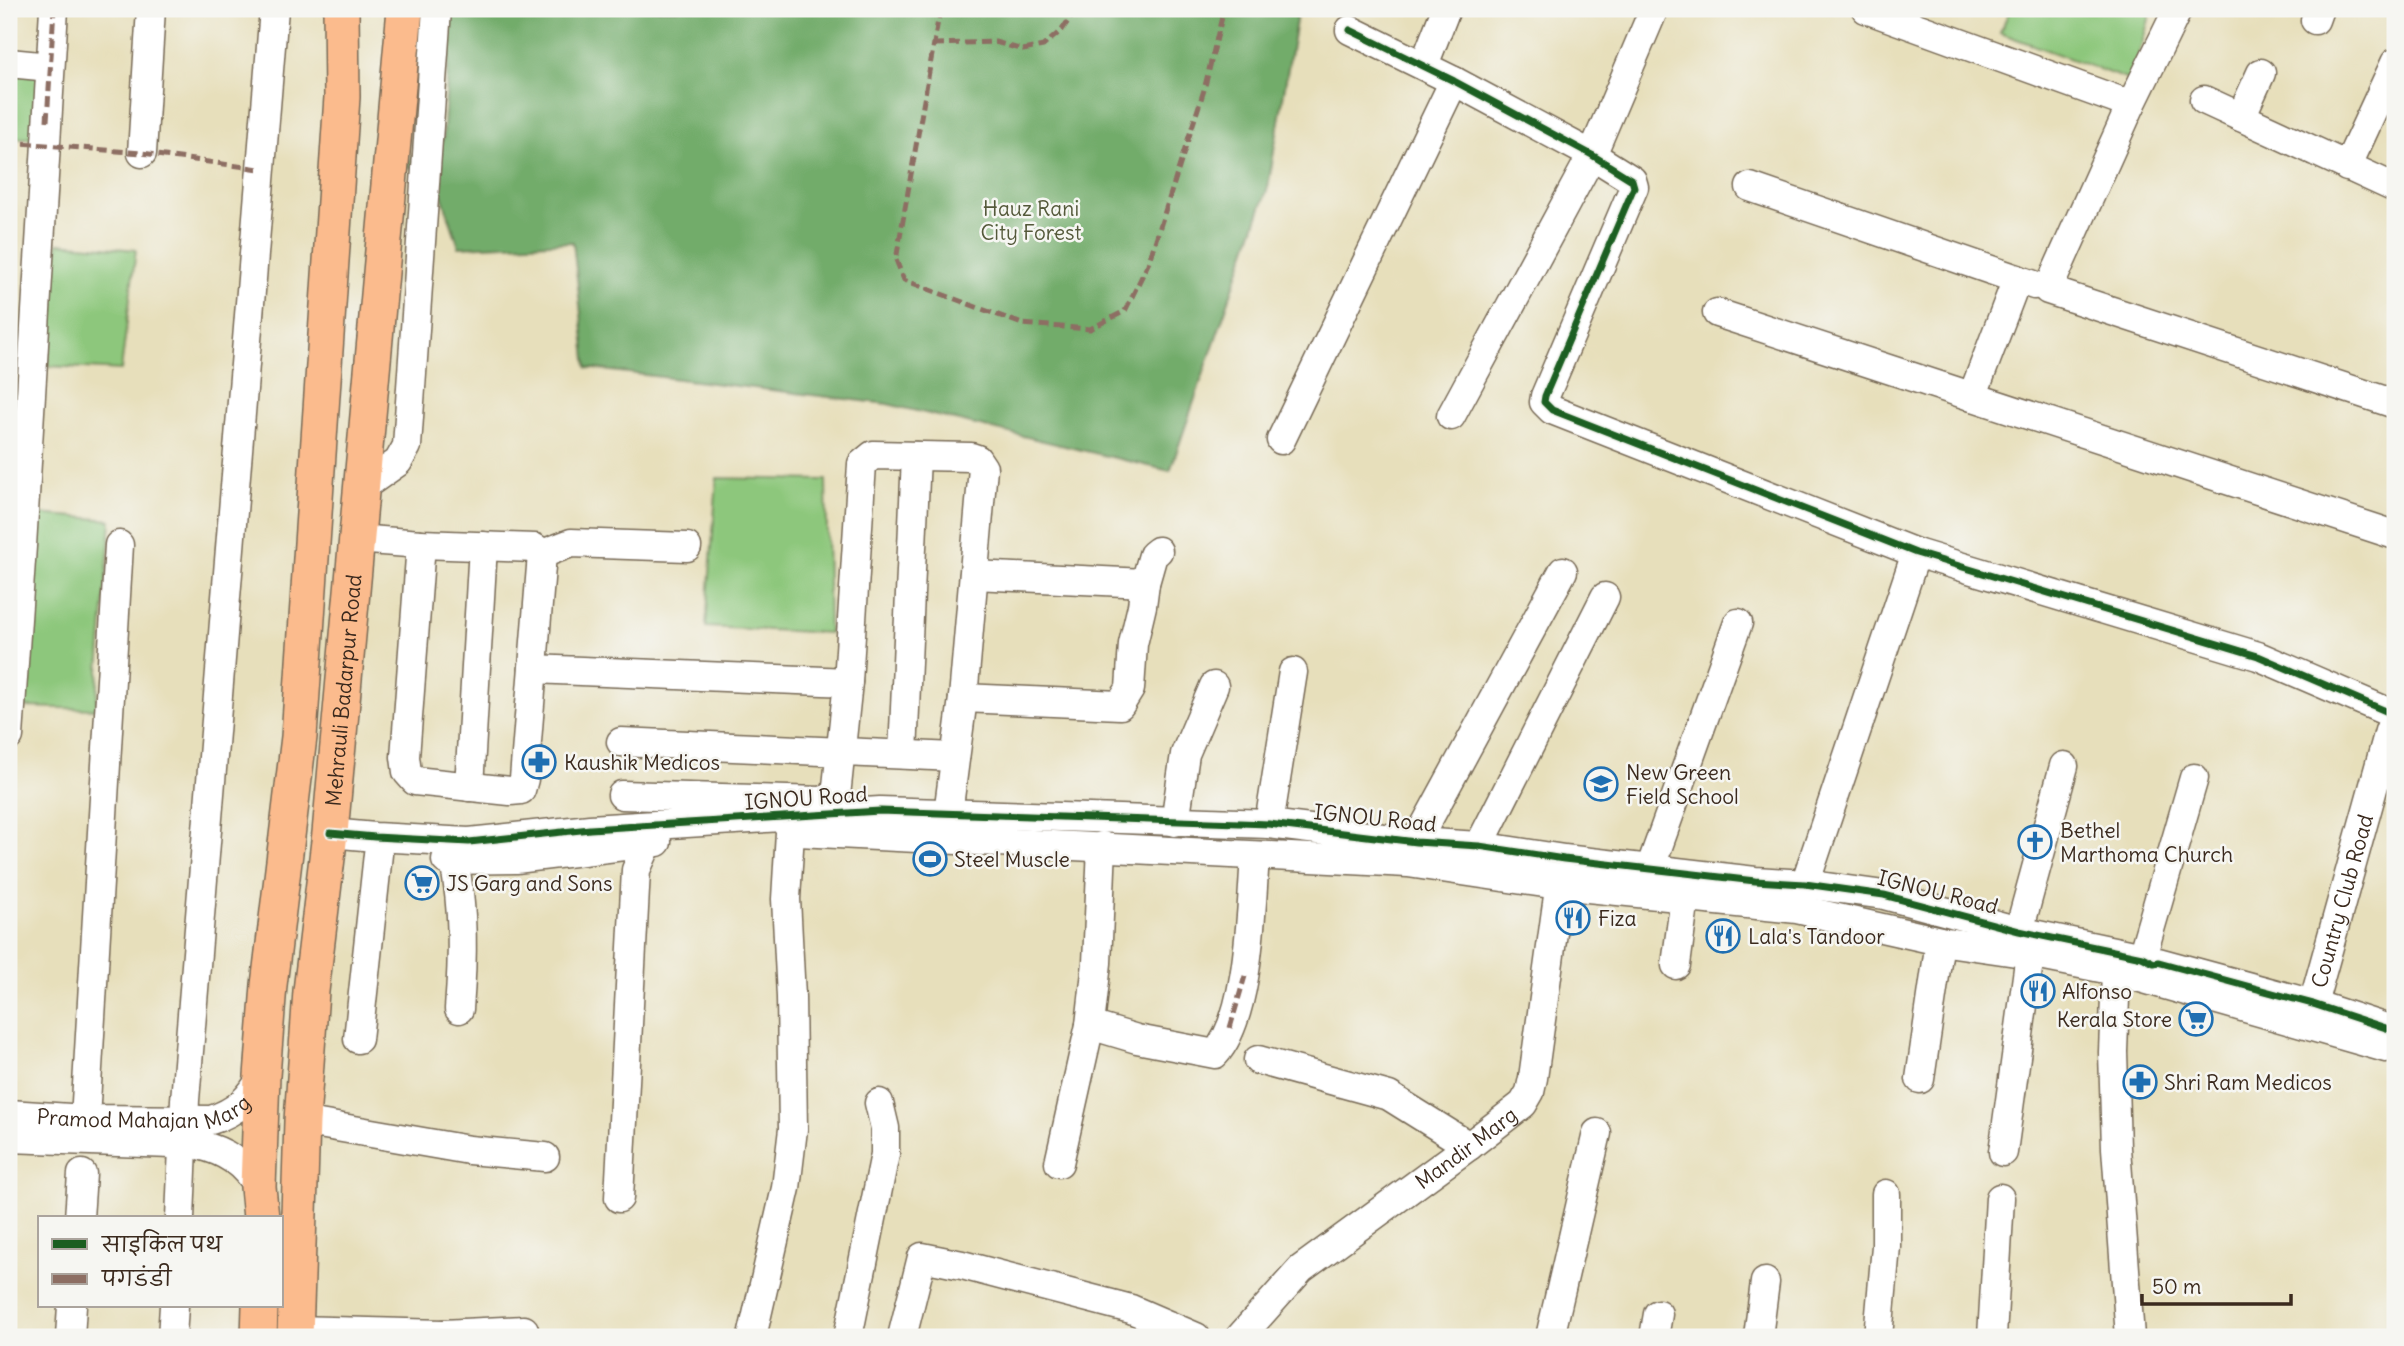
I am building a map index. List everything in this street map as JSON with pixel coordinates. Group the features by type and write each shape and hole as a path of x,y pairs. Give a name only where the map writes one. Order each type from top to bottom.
{"main road":[{"name":"Mehrauli Badarpur Road","path":"260,1203 262,1076 269,985 299,737 342,97 343,9"},
{"name":"Mehrauli Badarpur Road","path":"295,1333 302,1121 312,991 329,841 403,20"},
{"path":"259,1337 260,1308"}],"street":[{"path":"9,736 19,414 47,121 54,9"},
{"path":"142,153 151,9"},
{"path":"180,1216 184,1132 274,9"},
{"path":"361,488 398,462 407,446 437,9"},
{"path":"1424,65 1446,9"},
{"path":"1451,416 1592,155 1654,9"},
{"path":"1866,9 2131,105"},
{"path":"2048,290 2131,105 2178,9"},
{"path":"1350,30 1454,80 1592,155 1632,180 1633,187 1545,396 1544,402 1552,410 1916,553 2258,656 2395,716"},
{"path":"9,63 50,67"},
{"path":"2347,167 2395,64"},
{"path":"2241,117 2261,73"},
{"path":"1280,440 1454,80"},
{"path":"2204,100 2395,188"},
{"path":"1750,187 2048,290 2395,404"},
{"path":"1972,397 2017,279"},
{"path":"1717,313 2395,534"},
{"path":"622,795 828,800 836,796 848,682 862,464 873,454 971,457 977,459 984,468 963,698 946,825"},
{"path":"902,754 916,456"},
{"path":"356,539 535,548 542,554"},
{"path":"542,554 571,543 687,547"},
{"path":"421,544 405,757 407,772 415,781 469,786 521,790 542,554"},
{"path":"85,1119 119,545"},
{"path":"469,786 483,546"},
{"path":"963,698 1120,705 1130,689 1133,644 1145,583 1153,555 1158,551"},
{"path":"1801,896 1916,553"},
{"path":"1416,842 1563,571"},
{"path":"974,575 1145,583"},
{"path":"1479,846 1605,597"},
{"path":"1647,881 1738,623"},
{"path":"533,669 848,682"},
{"path":"1269,824 1293,672"},
{"path":"1175,822 1185,754 1214,686"},
{"name":"Country Club Road","path":"2313,1004 2395,716"},
{"path":"621,742 955,757"},
{"path":"2003,1152 2024,942 2064,766"},
{"path":"2142,957 2194,778"},
{"name":"IGNOU Road","path":"329,841 375,838 470,842 590,829 839,813 1102,846 1561,872 1801,896 1884,928 1940,941 2024,942 2142,957 2313,1004 2395,1031"},
{"name":"IGNOU Road","path":"329,841 379,854 454,861 516,859 713,836 790,832 946,825 1175,822 1269,824 1416,842 1479,846 1561,872"},
{"path":"752,1337 786,1188 793,1129 786,899 790,832"},
{"path":"619,1198 636,870 648,843"},
{"path":"1059,1163 1090,1025 1097,963 1102,846"},
{"path":"358,1039 379,854"},
{"path":"1090,1025 1137,1039 1214,1054 1221,1048 1230,1028 1245,976 1255,856"},
{"path":"454,861 463,925 459,1009"},
{"name":"Mandir Marg","path":"1240,1337 1301,1269 1523,1104 1530,1092 1561,872"},
{"name":"IGNOU Road","path":"1647,881 1685,897 1896,897 2116,971 2395,1050"},
{"path":"1676,965 1685,897"},
{"path":"1884,928 1896,897"},
{"path":"1920,1079 1940,941"},
{"path":"2116,971 2113,1052 2116,1148 2130,1337"},
{"path":"1258,1060 1389,1096 1469,1146"},
{"name":"Pramod Mahajan Marg","path":"9,1138 184,1132 225,1115 247,1100 262,1076"},
{"path":"848,1337 885,1154 885,1128 879,1103"},
{"name":"Pramod Mahajan Marg","path":"9,1114 85,1119 184,1132 199,1145 228,1154 250,1174 260,1203"},
{"path":"302,1121 468,1150 545,1157"},
{"path":"1550,1337 1597,1133"},
{"path":"79,1216 82,1174"},
{"path":"1878,1337 1886,1246 1886,1194"},
{"path":"1992,1337 2000,1198"},
{"path":"902,1337 922,1257 1131,1309 1196,1337"},
{"path":"1758,1337 1765,1282"},
{"path":"69,1337 72,1308"},
{"path":"172,1337 174,1308"},
{"path":"295,1333 443,1336 524,1330"}],"green space":[{"name":"Hauz Rani City Forest","path":"452,9 1298,9 1268,187 1170,471 887,404 587,368 573,242 459,247 436,178 402,164 443,139"},
{"path":"2010,9 2152,9 2131,81 2000,33"},
{"path":"9,69 41,71 36,139 9,137"},
{"path":"58,243 136,250 121,370 48,366"},
{"path":"717,478 826,480 829,633 706,627"},
{"path":"38,514 111,520 96,709 24,707"}],"marked path":[{"path":"47,121 54,9"},
{"path":"940,9 896,260 904,280 1022,324 1090,329 1125,311 1148,264 1204,90 1224,9"},
{"path":"934,44 995,42 1023,50 1043,46 1062,30 1076,9"},
{"path":"9,142 142,153 260,169"},
{"path":"1230,1028 1245,976"}],"cycle path":[{"path":"1350,30 1454,81 1592,155 1632,180 1634,187 1545,396 1544,402 1552,410 1916,553 2258,656 2395,715"},
{"path":"330,833 469,842 590,829 880,811 1269,824 1416,842 1479,846 1564,859 1884,895 2019,931 2142,957 2154,963 2313,1004 2395,1031"}],"place":[{"name":"Kaushik Medicos","path":"539,762"},
{"name":"New Green Field School","path":"1601,784"},
{"name":"Bethel Marthoma Church","path":"2035,842"},
{"name":"Steel Muscle","path":"930,859"},
{"name":"JS Garg and Sons","path":"422,883"},
{"name":"Fiza","path":"1573,918"},
{"name":"Lala's Tandoor","path":"1723,936"},
{"name":"Alfonso","path":"2038,991"},
{"name":"Kerala Store","path":"2196,1019"},
{"name":"Shri Ram Medicos","path":"2140,1082"}]}
